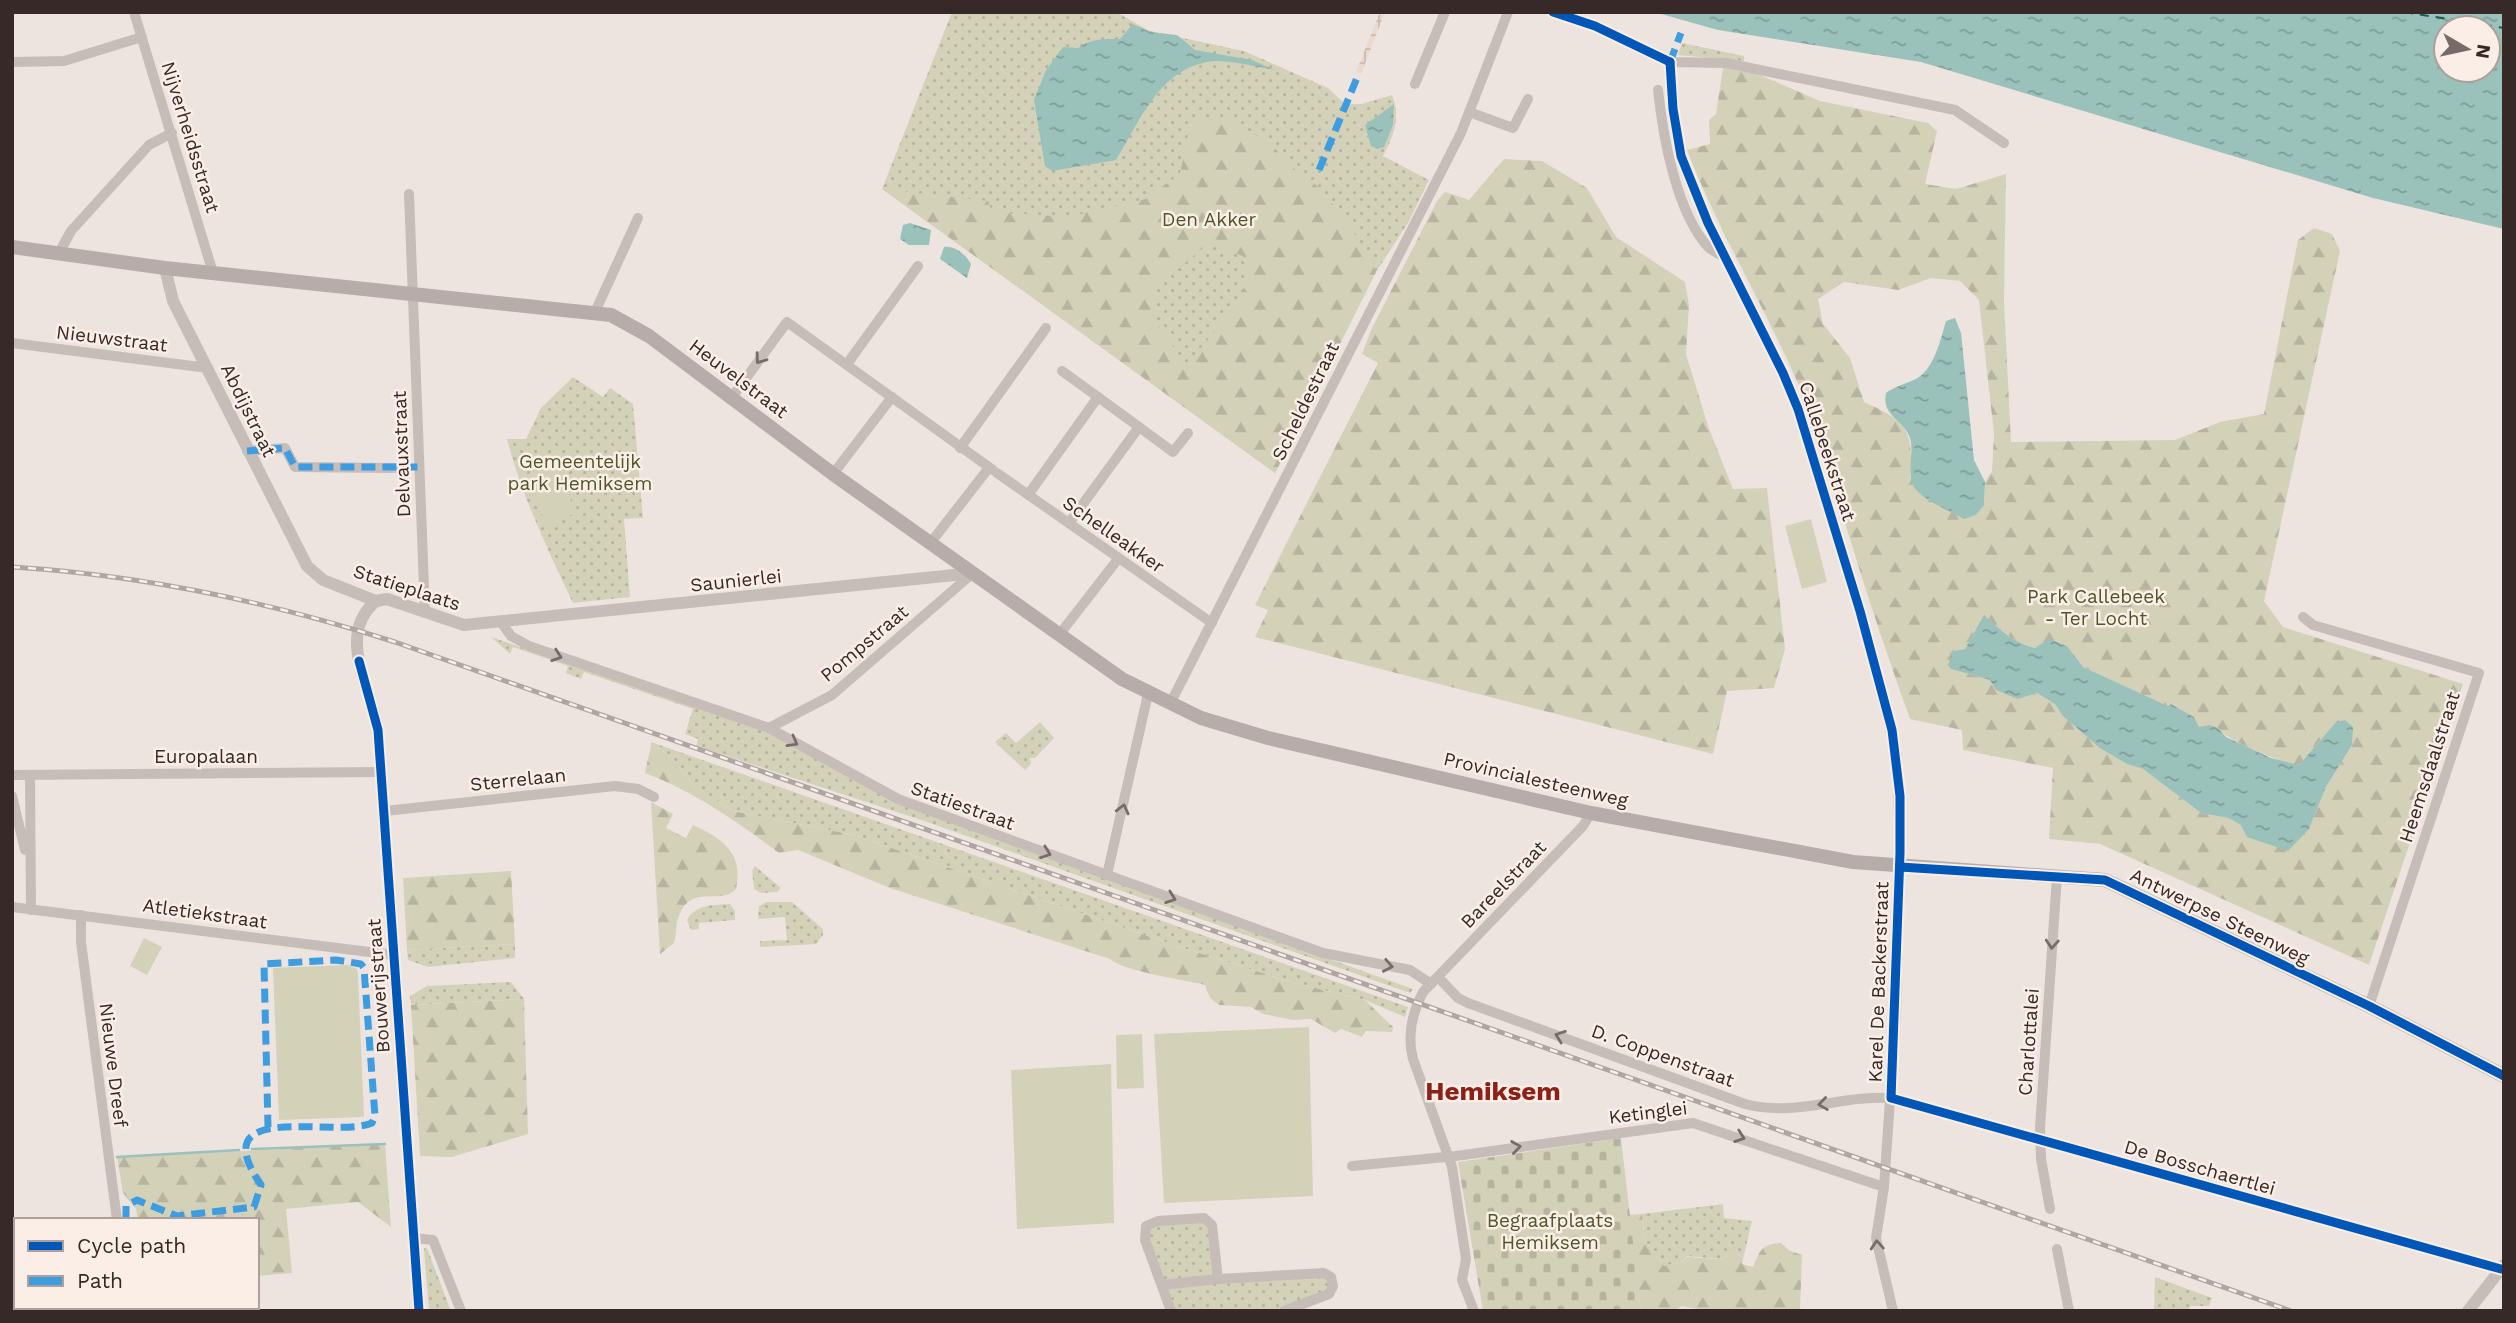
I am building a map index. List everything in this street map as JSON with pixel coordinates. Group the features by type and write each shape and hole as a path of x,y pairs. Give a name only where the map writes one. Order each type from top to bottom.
{"main road":[{"name":"Heuvelstraat","path":"12,247 164,268 611,315 649,336 834,474 932,541 1059,635 1149,695 1170,704"},
{"name":"Provincialesteenweg","path":"1170,704 1248,733 1591,813 1853,862 1900,867"},
{"name":"Antwerpse Steenweg","path":"1900,867 2105,880 2369,1006 2504,1076"}],"street":[{"name":"Nijverheidsstraat","path":"134,12 213,273"},
{"path":"1415,84 1445,12"},
{"name":"Scheldestraat","path":"1170,704 1469,112 1508,12"},
{"path":"1553,12 1595,26 1670,62 1726,63 1955,110 2004,143"},
{"path":"12,62 64,61 142,37"},
{"name":"Callebeekstraat","path":"1670,62 1672,110 1681,156 1708,223 1798,409 1864,623 1897,756 1900,867"},
{"name":"Callebeekstraat","path":"1658,90 1669,160 1683,199 1709,247 1727,259"},
{"path":"1469,112 1513,128 1528,99"},
{"path":"59,253 71,231 149,145 172,133"},
{"name":"Delvauxstraat","path":"409,194 425,612"},
{"path":"595,312 638,218"},
{"path":"847,364 918,266"},
{"name":"Abdijstraat","path":"164,268 173,301 247,452 307,566"},
{"name":"Schelleakker","path":"733,397 787,322 992,471 1212,623"},
{"path":"960,447 1046,328"},
{"name":"Nieuwstraat","path":"12,343 208,368"},
{"path":"1062,371 1173,452 1188,433"},
{"path":"834,474 892,397"},
{"path":"1028,495 1098,397"},
{"path":"1069,523 1139,427"},
{"path":"247,452 285,448 295,467 389,468"},
{"path":"408,468 420,467"},
{"path":"932,541 992,471"},
{"path":"1059,635 1118,559"},
{"name":"Statieplaats","path":"307,566 323,580 376,601 387,599 464,625 501,622"},
{"name":"Saunierlei","path":"501,622 974,573"},
{"name":"Pompstraat","path":"769,728 832,695 974,573"},
{"name":"Bouwerijstraat","path":"376,601 365,613 356,651 375,710 382,772 419,1311"},
{"name":"Heemsdaalstraat","path":"2303,617 2313,625 2479,673 2369,1006"},
{"name":"Statiestraat","path":"501,622 511,636 529,646 769,728 898,799 1323,953 1410,970 1434,981"},
{"path":"1107,876 1149,695"},
{"name":"Europalaan","path":"12,775 382,772"},
{"path":"30,775 31,910"},
{"name":"Sterrelaan","path":"385,811 615,786 638,789 654,797"},
{"path":"12,796 29,868"},
{"name":"Bareelstraat","path":"1474,1311 1462,1280 1466,1259 1449,1156 1410,1047 1416,1007 1434,981 1583,826 1591,813"},
{"name":"Karel De Backerstraat","path":"1893,1311 1876,1249 1891,1098 1900,867"},
{"name":"Charlottalei","path":"2050,1209 2039,1141 2057,876"},
{"name":"Atletiekstraat","path":"12,907 393,955"},
{"name":"Nieuwe Dreef","path":"81,915 81,942 117,1218"},
{"name":"D. Coppenstraat","path":"1434,981 1468,1003 1745,1104 1787,1109 1867,1098 1891,1098"},
{"name":"De Bosschaertlei","path":"1891,1098 2502,1267"},
{"name":"Ketinglei","path":"1352,1166 1449,1156 1693,1123 1884,1187"},
{"path":"1171,1311 1144,1233 1146,1226 1158,1222 1209,1220 1214,1230 1218,1279"},
{"path":"415,1238 433,1240 461,1311"},
{"path":"2057,1249 2068,1311"},
{"path":"2468,1311 2502,1267"},
{"path":"1162,1284 1324,1273 1331,1277 1333,1286 1329,1294 1284,1311"}],"green space":[{"name":"Den Akker","path":"952,12 1116,12 1150,31 1244,51 1328,88 1345,104 1361,104 1392,95 1396,111 1395,126 1383,156 1429,180 1408,223 1376,272 1275,473 882,189"},
{"path":"1682,43 1744,56 1744,61 1678,55"},
{"name":"Park Callebeek - Ter Locht","path":"1723,67 1753,72 1820,101 1928,123 1937,131 1925,184 1956,189 2006,174 2004,301 2011,442 2175,440 2220,422 2264,414 2298,240 2314,228 2332,234 2340,251 2264,601 2283,627 2463,684 2369,965 2100,844 2049,839 2053,768 1963,750 1962,730 1910,719 1807,405 1715,215 1687,150 1710,144 1709,120 1716,114","holes":["1931,278 1960,281 1979,300 1994,434 1992,471 1985,482 1984,505 1910,477 1911,448 1905,429 1890,415 1864,402 1850,358 1823,324 1818,299 1844,282 1898,290","1984,616 2027,646 2067,646 2082,667 2168,706 2171,704 2194,717 2199,727 2218,728 2243,745 2280,760 2299,765 2336,722 2352,745 2326,787 2309,829 2241,825 2228,818 2201,813 2143,769 2127,764 2062,715 2055,704 2037,693 2018,699 1990,680 1951,669 1953,651 1965,649"]},
{"path":"1228,118 1272,145 1289,165 1315,184 1348,222 1376,272 1275,473 882,189 988,201 992,212 1068,217 1146,199 1180,174 1187,138 1197,120","holes":["1208,244 1243,256 1249,275 1239,300 1187,366 1153,318 1156,287"]},
{"path":"1504,159 1542,161 1587,188 1616,237 1685,282 1689,305 1686,354 1708,426 1733,489 1767,488 1785,649 1774,688 1727,691 1713,754 1255,637 1268,610 1255,605 1378,363 1362,354 1372,328 1437,201 1445,192 1469,200"},
{"name":"Gemeentelijk park Hemiksem","path":"573,377 603,397 610,388 633,404 643,518 624,519 630,597 573,603 528,502 507,439 526,439 541,408"},
{"path":"556,465 576,513 546,525 526,477"},
{"path":"1811,519 1827,582 1802,589 1785,526"},
{"path":"491,637 765,731 894,800 1413,989 1410,993 924,821 696,746 698,739 685,734 693,709 584,672 581,679 566,673 568,666 513,647 510,654"},
{"path":"1040,722 1054,738 1035,758 1030,758 1031,764 1025,770 995,742 1006,733 1016,743"},
{"path":"651,742 1408,1007 1405,1017 1365,1000 1294,983 1171,944 854,835 733,811 693,785 670,755 651,745"},
{"path":"651,745 670,755 693,785 733,811 854,835 1171,944 1294,983 1365,1000 1393,1027 1392,1032 1366,1031 1362,1037 1341,1029 1335,1033 1311,1019 1293,1020 1263,1014 1251,1007 1219,1005 1210,998 1205,985 1128,968 1110,959 890,888 798,850 779,853 698,798 645,773"},
{"path":"651,802 673,814 666,828 686,838 693,825 722,842 734,857 738,876 736,889 729,894 698,897 684,906 678,919 674,943 660,954"},
{"path":"755,866 781,888 777,892 761,893 754,889 752,871"},
{"path":"511,871 515,944 407,950 403,878"},
{"path":"767,902 792,902 823,929 823,935 816,944 760,947 760,941 787,940 785,917 758,919 759,906"},
{"path":"730,904 735,911 735,920 699,923 699,929 691,930 687,920 695,911 706,906"},
{"path":"144,938 162,947 147,975 130,966"},
{"path":"515,944 515,958 428,967 408,960 407,950"},
{"path":"348,965 357,969 358,974 364,1117 279,1120 273,968"},
{"path":"511,982 524,999 411,1005 410,996 427,986"},
{"path":"524,999 528,1134 452,1157 420,1156 411,1005"},
{"path":"1309,1027 1313,1196 1164,1203 1154,1034"},
{"path":"1142,1034 1144,1088 1117,1089 1116,1035"},
{"path":"1111,1064 1114,1223 1017,1229 1011,1070"},
{"name":"Begraafplaats Hemiksem","path":"1621,1138 1641,1311 1483,1311 1458,1162"},
{"path":"385,1144 391,1227 358,1202 286,1209 292,1273 259,1276 259,1218 138,1218 136,1209 123,1193 117,1157"},
{"path":"1723,1204 1724,1218 1752,1221 1744,1255 1736,1254 1719,1259 1687,1256 1683,1261 1664,1266 1645,1241 1642,1214"},
{"path":"1642,1214 1645,1241 1664,1266 1683,1261 1687,1257 1719,1259 1736,1254 1744,1255 1742,1264 1753,1267 1762,1249 1781,1243 1790,1251 1802,1255 1800,1311 1705,1311 1682,1306 1673,1311 1641,1311 1629,1215"},
{"path":"1209,1220 1219,1279 1324,1273 1331,1290 1284,1311 1171,1311 1146,1226"},
{"path":"424,1248 427,1248 451,1311 429,1311"},
{"path":"2155,1277 2212,1298 2209,1306 2190,1306 2189,1311 2154,1311"}],"shaded area":[{"path":"1380,12 1385,12 1361,74 1356,72"}],"water":[{"path":"1654,12 2504,12 2504,229 2373,198 1921,62 1718,30"},
{"path":"1133,24 1150,32 1177,35 1195,50 1252,60 1275,70 1222,61 1197,65 1180,73 1154,97 1116,160 1052,171 1045,166 1034,100 1046,70 1063,47 1078,48 1093,41 1120,39"},
{"path":"1394,104 1393,125 1384,147 1377,149 1371,146 1365,125"},
{"path":"910,223 931,230 929,245 909,245 900,239 903,225"},
{"path":"944,247 956,249 969,261 971,264 967,278 940,259"},
{"path":"1955,318 1961,333 1974,460 1985,482 1984,505 1976,515 1964,519 1927,499 1913,486 1910,472 1910,438 1885,401 1886,393 1916,379 1928,369 1946,321"},
{"path":"1984,615 2008,635 2027,646 2035,648 2049,639 2067,646 2083,667 2168,706 2171,704 2194,717 2199,727 2209,725 2218,728 2226,737 2271,758 2299,765 2336,722 2345,720 2353,727 2352,745 2326,787 2309,829 2288,851 2247,837 2241,825 2228,818 2201,813 2143,769 2127,764 2100,748 2062,715 2055,704 2037,693 2018,699 1996,690 1990,680 1951,669 1948,665 1953,651 1965,649"}],"waterway":[{"path":"252,1149 385,1144"},
{"path":"117,1157 239,1150"}],"ferry route":[{"path":"2404,12 2504,28"}],"tunnel":[{"path":"389,468 408,468"}],"railway":[{"path":"12,567 110,576 206,592 395,642 2291,1311"}],"marked path":[{"path":"1670,62 1681,33"},
{"path":"1319,170 1359,73"},
{"path":"247,451 285,448 295,467 420,467"},
{"path":"126,1218 126,1206 137,1200 177,1216 254,1207 261,1185 247,1158 248,1141 260,1131 280,1127 354,1127 372,1123 375,1116 364,968 361,964 336,960 264,964 268,1127"}],"cycle path":[{"path":"1553,12 1595,26 1670,62"},
{"path":"1670,62 1673,109 1681,156 1708,223 1783,373 1798,409 1860,611 1892,730 1900,796 1900,853 1891,1098 2501,1269"},
{"path":"359,661 378,730 419,1311"},
{"path":"1900,867 2105,880 2369,1006 2504,1076"}],"district":[{"name":"Hemiksem","path":"1493,1091"}]}
